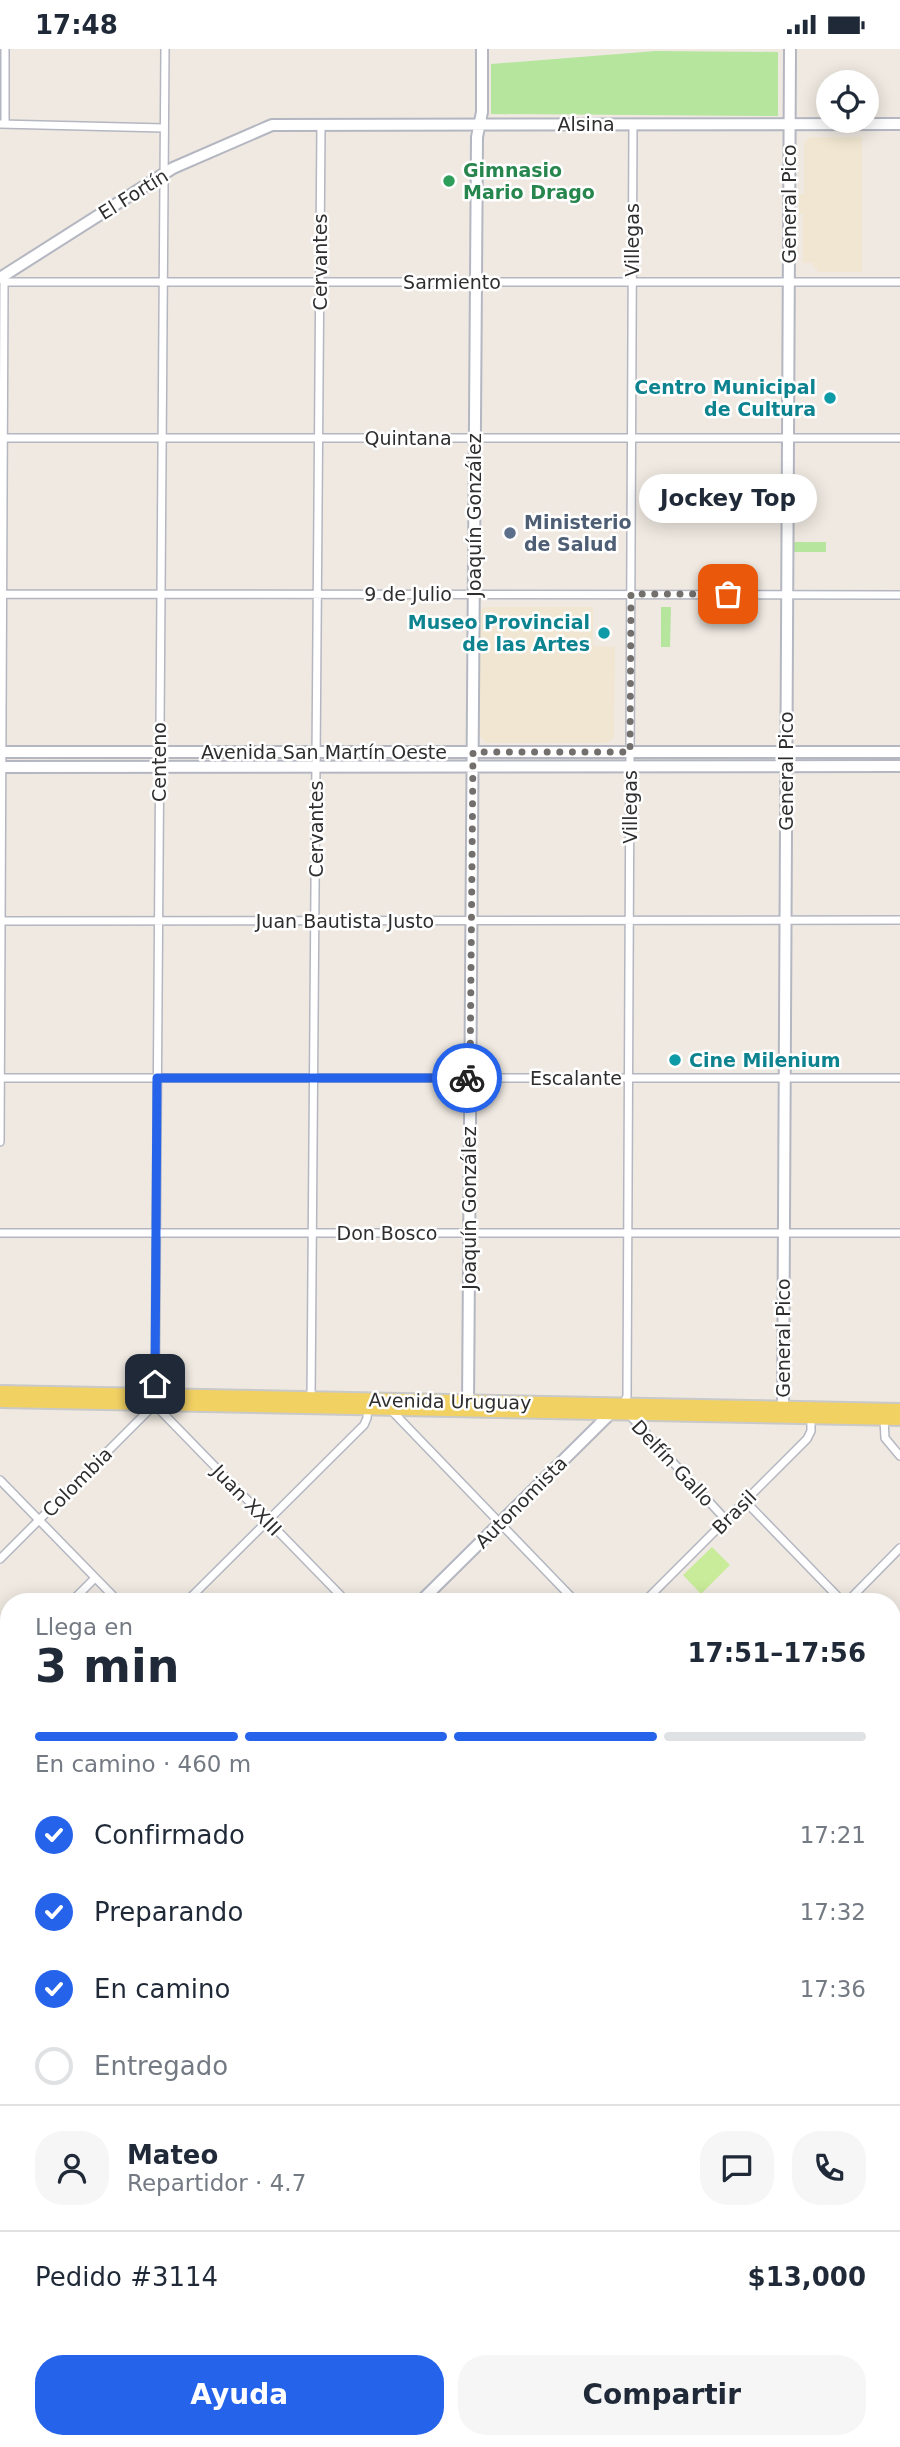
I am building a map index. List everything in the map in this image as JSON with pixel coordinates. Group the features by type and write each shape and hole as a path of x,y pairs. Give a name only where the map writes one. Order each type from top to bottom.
{"main road":[{"name":"Joaquín González","path":"468,1406 477,137 482,112 482,49"},
{"name":"General Pico","path":"783,1412 790,49"},
{"name":"Alsina","path":"272,125 900,124"},
{"name":"El Fortín","path":"2,279 183,163 272,125"},
{"name":"Avenida San Martín Oeste","path":"1,753 900,752"},
{"name":"Avenida San Martín Oeste","path":"1,767 900,766"},
{"name":"Avenida Uruguay","path":"0,1392 155,1400"},
{"name":"Avenida Uruguay","path":"0,1401 155,1400 783,1412 900,1411"},
{"name":"Avenida Uruguay","path":"468,1406 609,1414 625,1409"},
{"path":"884,1419 887,1414 900,1411"},
{"name":"Avenida Uruguay","path":"783,1412 811,1418 900,1419"},
{"name":"Autonomista","path":"429,1593 609,1414"}],"street":[{"path":"5,49 3,124 164,128"},
{"name":"Centeno","path":"155,1400 164,49"},
{"name":"Cervantes","path":"311,1403 321,124"},
{"name":"Villegas","path":"625,1409 633,124"},
{"path":"0,1142 2,279"},
{"name":"Sarmiento","path":"2,279 163,282 900,282"},
{"name":"Quintana","path":"2,438 900,438"},
{"name":"9 de Julio","path":"1,594 900,595"},
{"name":"Juan Bautista Justo","path":"1,921 900,920"},
{"name":"Escalante","path":"0,1078 900,1078"},
{"name":"Don Bosco","path":"0,1233 900,1233"},
{"name":"Colombia","path":"0,1559 155,1400"},
{"name":"Juan XXIII","path":"155,1400 338,1593"},
{"path":"195,1593 364,1425 368,1418 368,1404"},
{"path":"386,1405 567,1593"},
{"name":"Delfín Gallo","path":"625,1409 726,1520"},
{"name":"Brasil","path":"653,1593 808,1437 811,1418"},
{"path":"884,1419 886,1439 900,1456"},
{"path":"0,1480 110,1593"},
{"name":"Delfín Gallo","path":"745,1501 834,1593"},
{"path":"856,1593 900,1548"},
{"path":"80,1593 96,1578"}],"shaded area":[{"path":"810,137 862,137 862,272 817,272 813,263 803,263 803,214 799,213 799,195 804,194 804,143"},
{"path":"593,607 593,646 615,647 614,738 607,743 486,743 479,735 480,614 481,609"}],"green space":[{"path":"656,51 778,52 778,116 491,114 491,64"},
{"path":"792,542 826,542 826,552 792,552"},
{"path":"661,607 671,607 670,647 661,647"},
{"path":"712,1547 730,1565 702,1593 683,1575"}],"way so far":[{"path":"467,1078 470,1078 473,752 630,752 631,594 728,594"}],"place":[{"name":"Gimnasio Mario Drago","path":"449,181"},
{"name":"Centro Municipal de Cultura","path":"830,398"},
{"name":"Ministerio de Salud","path":"510,533"},
{"name":"Jockey Top","path":"728,594"},
{"name":"Museo Provincial de las Artes","path":"604,633"},
{"name":"Cine Milenium","path":"675,1060"}],"route":[{"path":"155,1384 157,1078 467,1078"}]}
